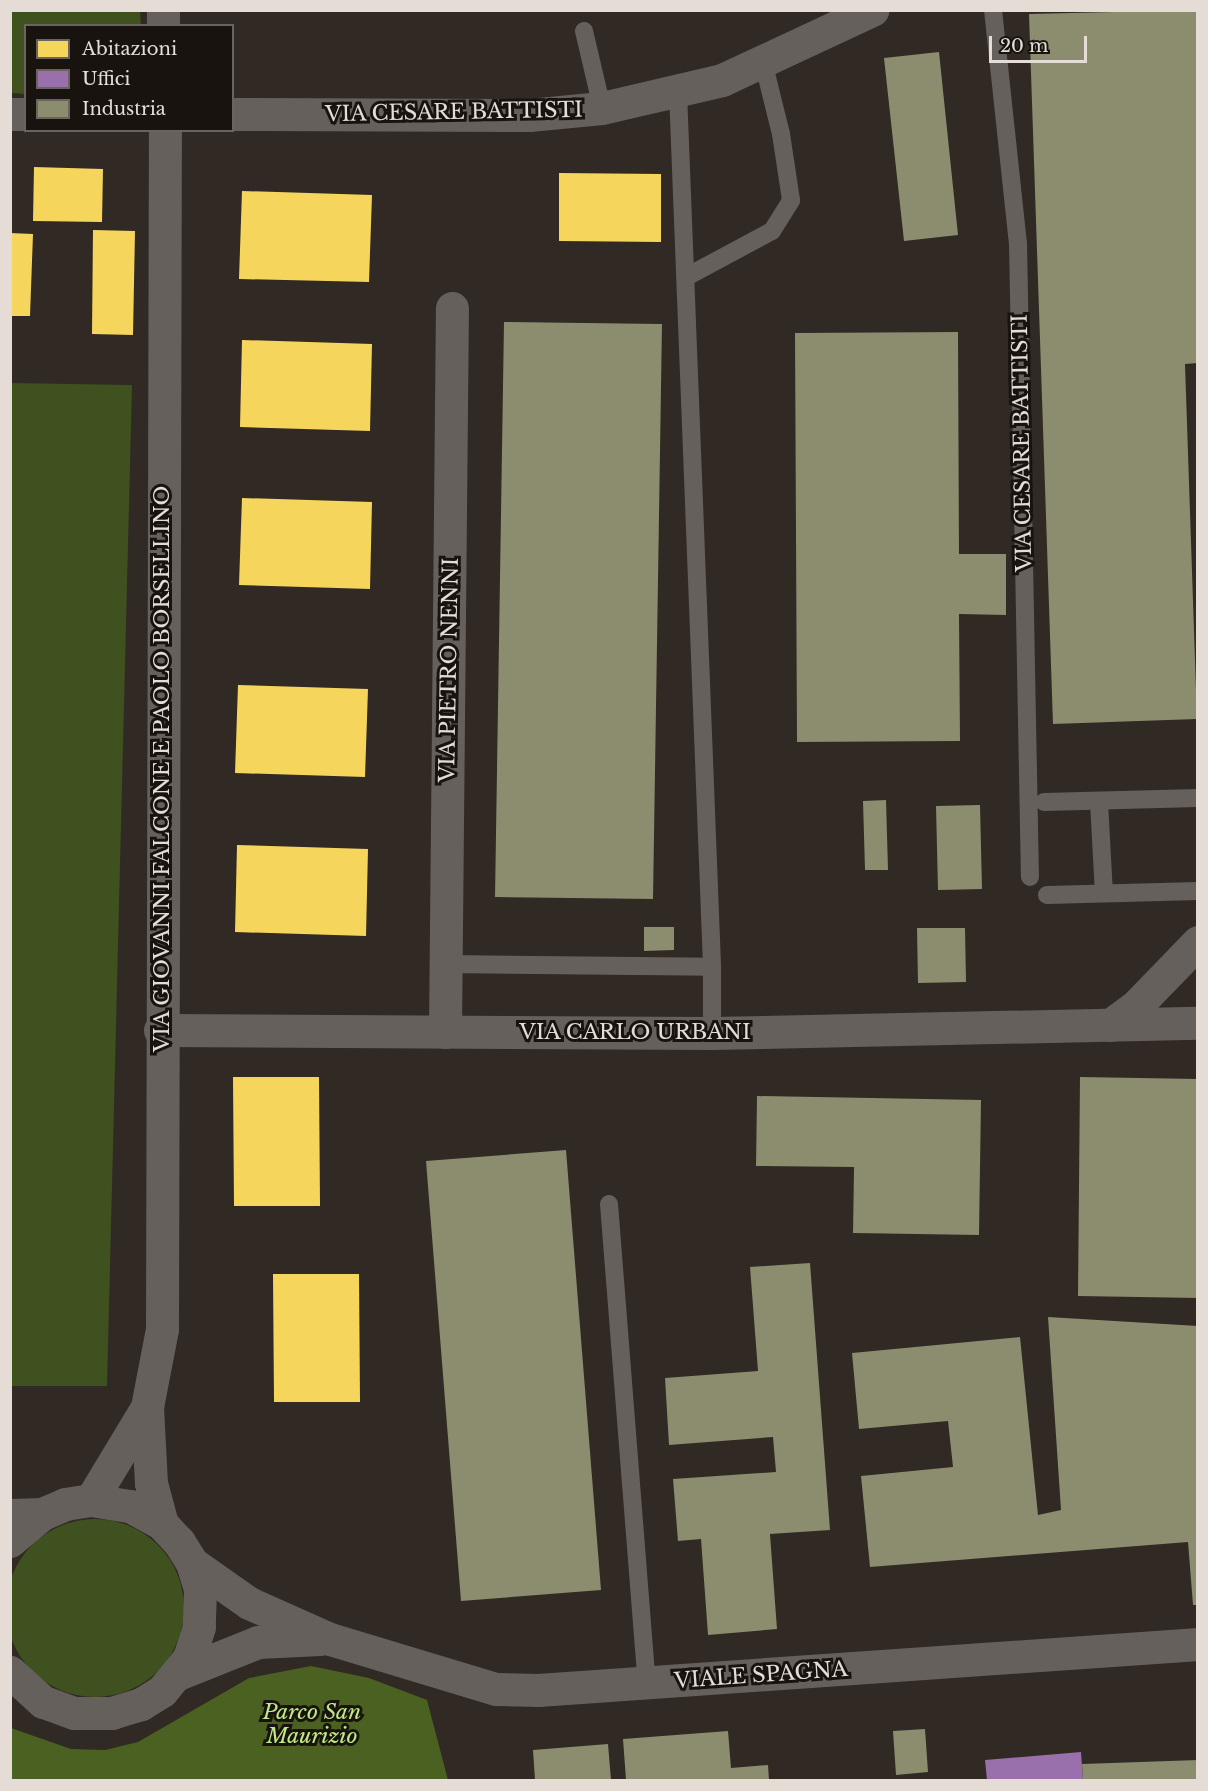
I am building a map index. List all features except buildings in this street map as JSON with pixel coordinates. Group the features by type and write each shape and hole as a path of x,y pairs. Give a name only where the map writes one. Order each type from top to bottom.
{"street":[{"name":"VIA CESARE BATTISTI","path":"234,114 529,115 602,108 722,80 872,10"},
{"name":"VIA GIOVANNI FALCONE E PAOLO BORSELLINO","path":"162,1524 151,1483 147,1407 162,1329 160,1030 165,132"},
{"name":"VIA PIETRO NENNI","path":"445,1032 452,308"},
{"path":"1110,1025 1136,1006 1197,942"},
{"name":"VIA CARLO URBANI","path":"160,1030 712,1033 1197,1023"},
{"name":"VIA GIOVANNI FALCONE E PAOLO BORSELLINO","path":"91,1500 147,1407"},
{"path":"10,1541 26,1515 65,1504 91,1500 130,1506 162,1524 192,1563 200,1590 199,1627 189,1658 178,1674 141,1704 93,1714 43,1702 10,1672"},
{"name":"VIALE SPAGNA","path":"192,1563 249,1603 330,1639 496,1689 538,1690 1197,1644"},
{"name":"VIALE SPAGNA","path":"178,1674 258,1642 330,1639"}],"lane":[{"name":"VIA CESARE BATTISTI","path":"993,10 1018,243 1030,878"},
{"path":"584,31 602,108"},
{"path":"688,276 772,231 791,200 781,134 763,61"},
{"path":"678,92 688,276 712,967 712,1033"},
{"path":"1044,802 1197,798"},
{"path":"1099,802 1104,893"},
{"path":"1047,895 1197,891"},
{"path":"446,964 679,963 712,967"},
{"path":"609,1204 647,1683"}],"green space":[{"path":"11,10 140,11 141,24 24,24 24,94 11,93"},
{"path":"11,383 132,385 107,1386 11,1386"},
{"path":"95,1519 129,1526 158,1545 177,1574 184,1608 177,1642 158,1671 129,1690 95,1697 61,1690 32,1671 13,1642 6,1608 13,1574 32,1545 61,1526"},
{"name":"Parco San Maurizio","path":"311,1666 369,1678 427,1700 448,1780 11,1780 11,1728 71,1749 105,1750 138,1742 249,1678"}]}
